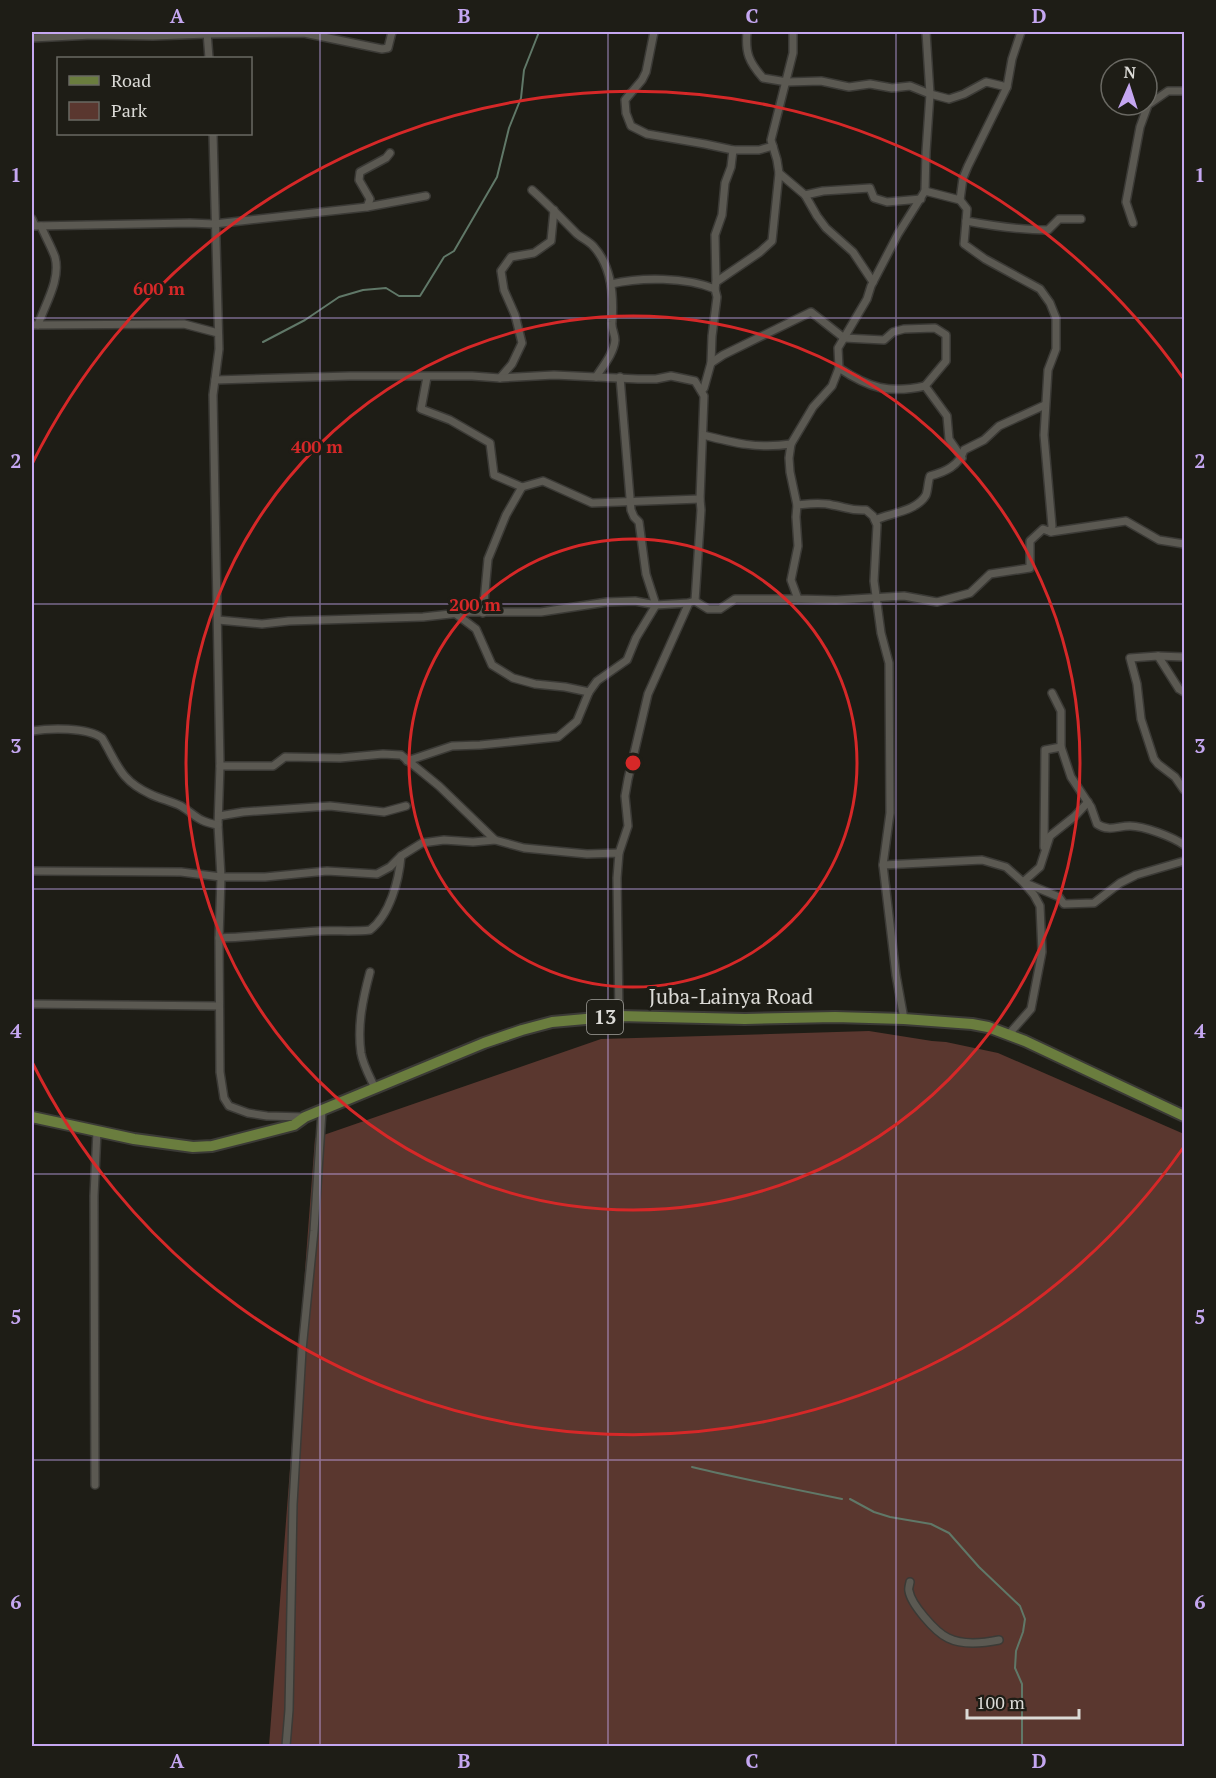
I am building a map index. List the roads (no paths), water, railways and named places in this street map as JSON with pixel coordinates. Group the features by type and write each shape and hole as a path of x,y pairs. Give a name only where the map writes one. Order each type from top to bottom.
{"main road":[{"name":"Juba-Lainya Road","path":"32,1117 161,1144 204,1147 294,1125 304,1117 522,1029 552,1022 619,1016 745,1019 835,1017 972,1024 1009,1034 1185,1116"}],"street":[{"path":"32,38 92,35 304,33 382,49 388,48 392,32"},
{"path":"654,32 646,72 625,100 626,113 631,126 647,134 733,150 759,150 773,146"},
{"path":"747,32 746,47 753,67 763,78 787,82 821,81 849,87 870,84 892,88 910,86 949,99 986,82 1007,87"},
{"path":"611,284 627,280 669,280 715,285 772,241 779,173 771,140 794,53 793,32"},
{"path":"798,599 791,580 798,546 797,505 789,458 791,444 813,407 832,386 839,368 838,348 867,299 873,282 898,234 925,191 930,94 926,32"},
{"path":"207,33 209,57"},
{"path":"960,200 963,178 1007,87 1018,33"},
{"path":"1133,222 1126,202 1140,127 1148,105 1168,91 1185,91"},
{"path":"213,135 219,333 213,395 220,766 218,825 221,877 220,1072 224,1098 229,1106 248,1113 267,1116 304,1117"},
{"path":"702,390 711,363 717,297 715,235 722,215 725,183 731,167 733,150"},
{"path":"367,207 370,199 359,180 360,172 386,158 390,153"},
{"path":"779,173 805,195 826,228 853,252 873,282"},
{"path":"805,195 823,191 870,188 874,198 887,202 921,199"},
{"path":"532,190 578,235 593,246 604,262 614,301 611,326 615,338 613,350 596,377"},
{"path":"925,191 960,200 967,209 964,244 985,259 1040,289 1050,303 1056,318 1056,349 1048,370 1044,435 1051,532"},
{"path":"219,333 184,324 35,325 54,283 56,272 54,257 35,224 214,224 367,207 426,196"},
{"path":"500,378 512,364 522,342 515,315 504,290 501,271 511,257 534,253 551,240 554,210"},
{"path":"966,221 989,226 1048,230 1059,219 1081,219"},
{"path":"711,363 811,312 844,338 884,340 893,332 915,328 935,328 946,335 946,361 925,386 905,391 881,388 859,381 839,368"},
{"path":"214,380 351,376 500,378 554,375 656,379 671,376 695,381 702,390 704,396 701,510 691,603 648,694 625,796 628,826 619,853 616,878 619,1016"},
{"path":"428,377 421,409 450,420 489,443 494,475 522,487 543,481 592,503 700,499"},
{"path":"407,760 452,746 558,737 577,721 589,692 597,681 627,660 656,604 646,574 639,522 634,517 631,501 620,377"},
{"path":"925,386 947,416 949,439 962,458"},
{"path":"875,520 912,509 926,495 930,476 947,471 962,458 964,450 984,440 999,426 1045,405"},
{"path":"703,435 770,447 791,444"},
{"path":"483,613 488,559 506,515 522,487"},
{"path":"797,505 813,503 832,505 852,511 866,510 875,520 877,536 874,581 881,633 888,663 890,813 883,865 896,975 904,1019"},
{"path":"218,620 262,624 289,621 541,612 607,602 635,601 656,604 691,603 708,609 720,609 735,599 836,600 904,596 937,602 970,593 990,574 1030,568 1030,541 1043,529 1051,532 1126,521 1159,540 1185,544"},
{"path":"456,614 476,629 492,665 513,678 535,684 589,692"},
{"path":"1158,656 1179,689 1185,692"},
{"path":"1185,657 1130,658 1137,684 1141,718 1154,759 1175,777 1185,790"},
{"path":"1052,693 1061,711 1061,747 1071,777 1088,802 1097,824 1103,828 1114,829 1135,827 1173,838 1185,845"},
{"path":"32,731 45,729 89,732 99,736 129,782 152,795 183,807 200,820 218,825"},
{"path":"1044,856 1045,750 1061,747"},
{"path":"220,766 273,766 285,757 340,758 383,754 401,755 439,786 495,840"},
{"path":"1023,882 1040,867 1050,836 1088,802"},
{"path":"219,816 243,812 330,806 384,812 406,806"},
{"path":"32,871 181,872 221,877 265,877 327,871 377,874 422,843 444,840 473,842 495,840 524,848 587,854 619,853"},
{"path":"219,938 258,937 314,931 370,930 380,920 395,891 401,856"},
{"path":"883,865 982,860 1006,867 1034,895 1040,906 1042,952 1031,1009 1009,1034"},
{"path":"1023,882 1059,897 1064,904 1094,903 1136,874 1185,861"},
{"path":"370,972 362,1002 360,1040 362,1059 375,1088"},
{"path":"32,1004 219,1006"},
{"path":"286,1746 289,1710 294,1480 302,1350 314,1232 322,1111"},
{"path":"95,1485 94,1196 97,1131"},
{"path":"910,1582 908,1590 919,1610 934,1628 948,1638 986,1643 999,1640"}],"waterway":[{"path":"263,342 305,320 339,297 363,290 386,288 399,296 420,296 444,257 454,251 497,177 509,128 521,98 524,70 539,32"},
{"path":"692,1467 842,1499"},
{"path":"850,1499 874,1512 931,1524 949,1533 979,1567 1020,1606 1025,1619 1016,1651 1015,1668 1022,1684 1022,1746"}]}
